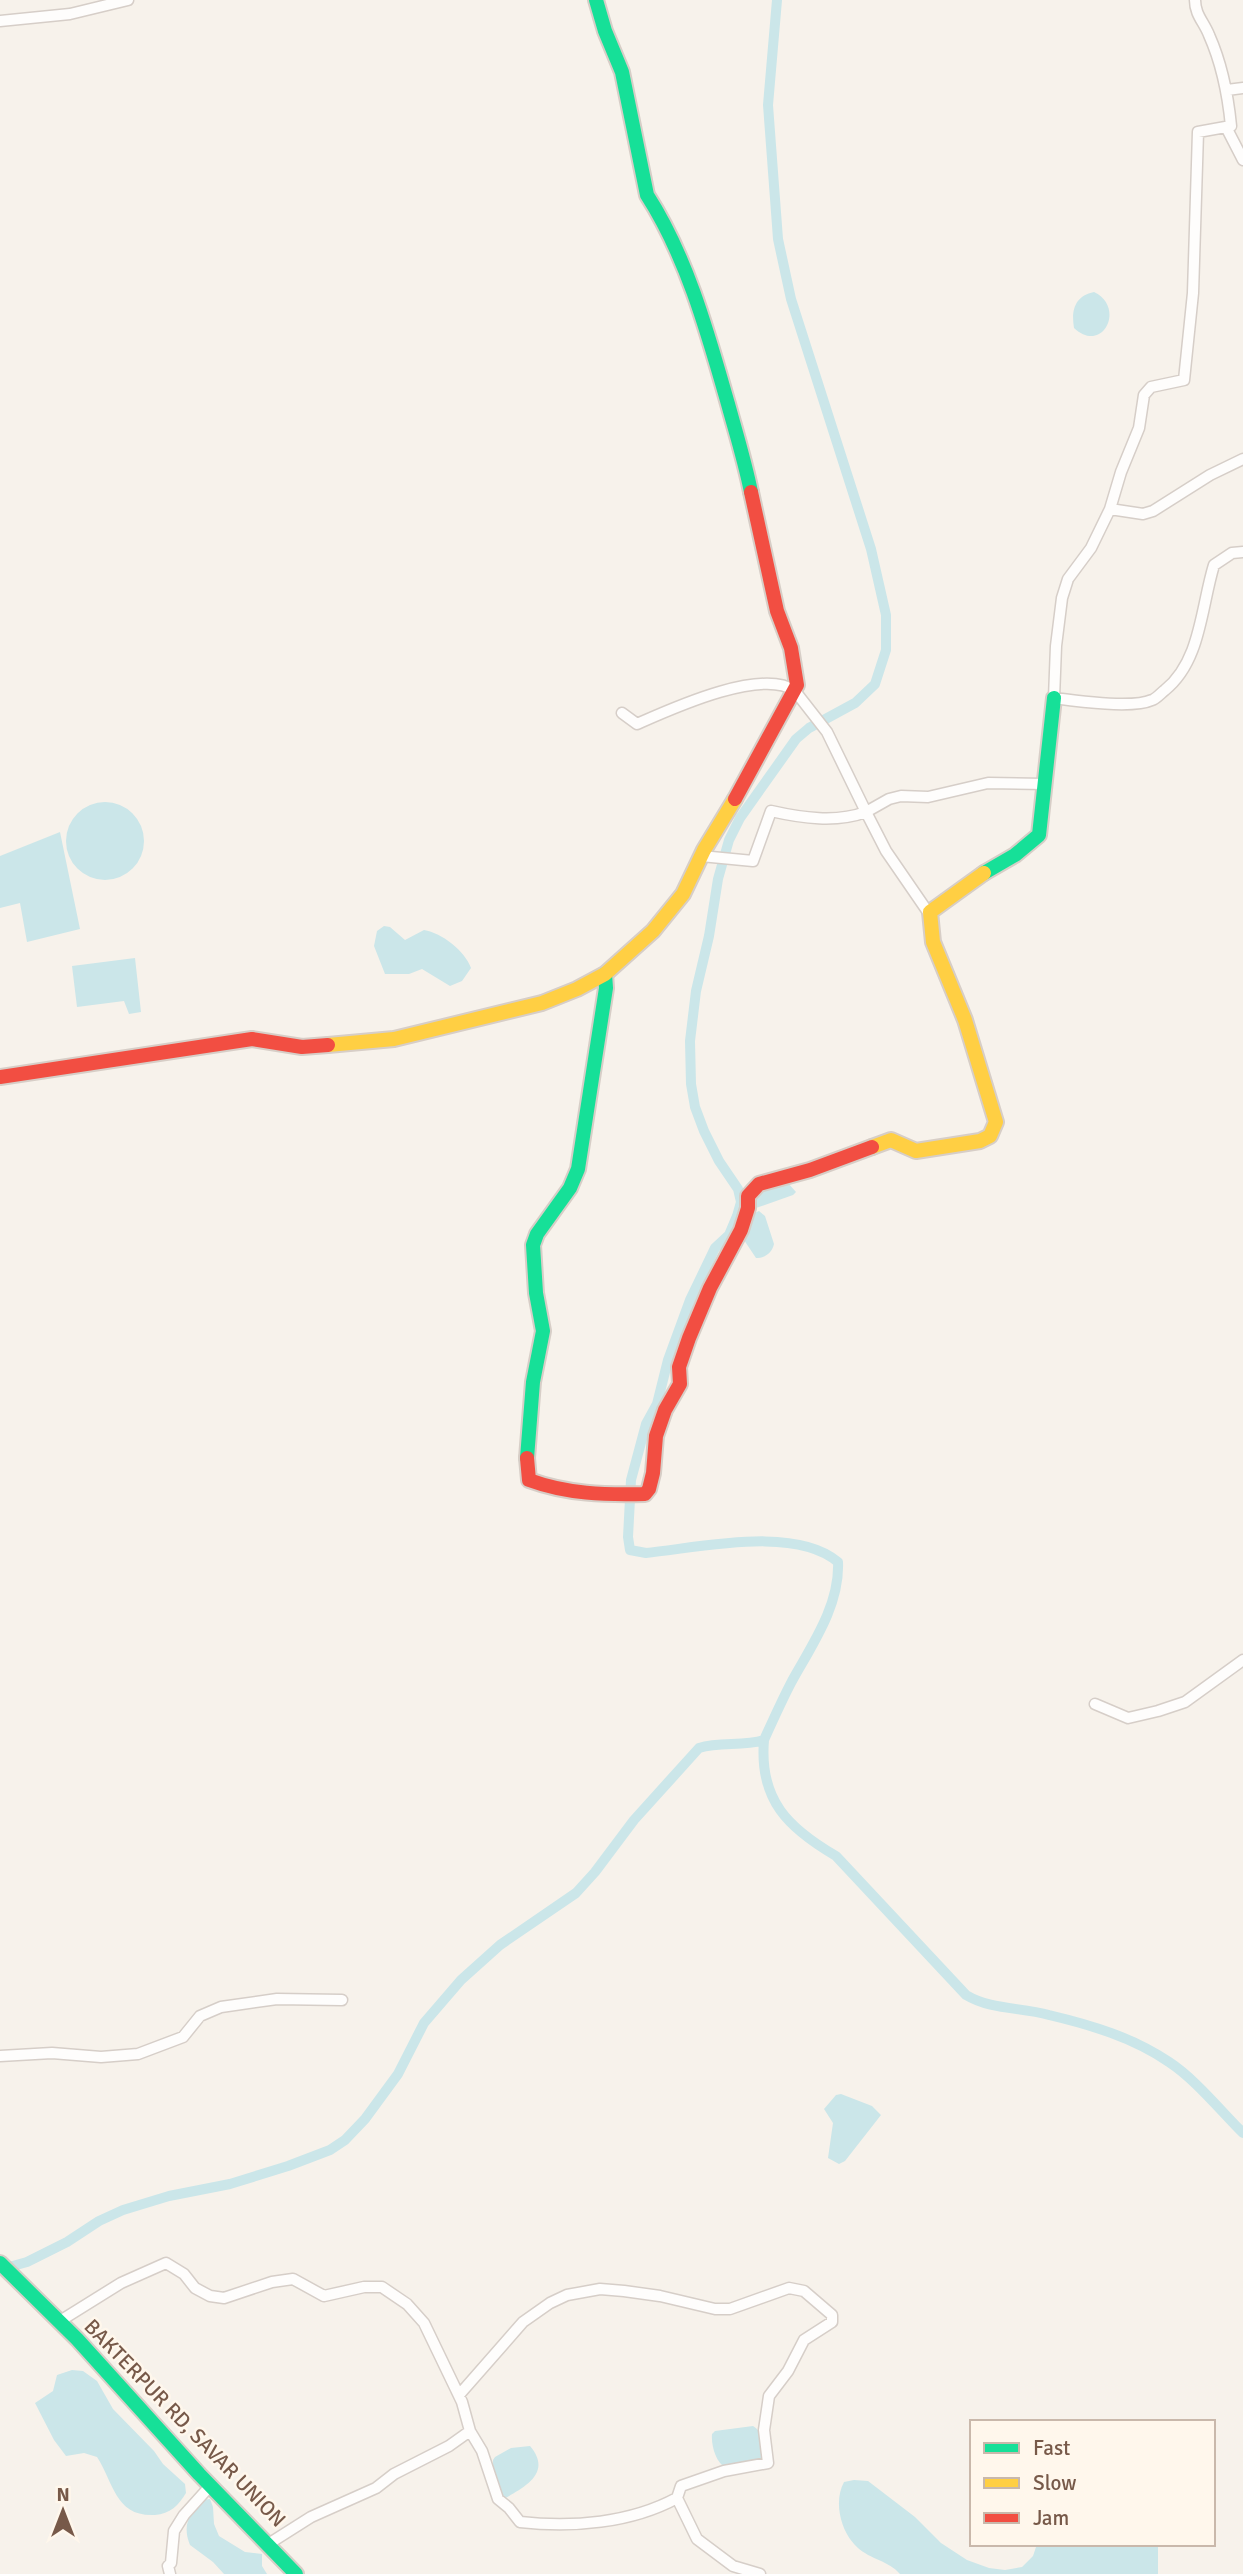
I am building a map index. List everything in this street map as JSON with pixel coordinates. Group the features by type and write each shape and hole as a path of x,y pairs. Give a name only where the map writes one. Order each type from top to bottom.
{"street":[{"path":"0,21 69,14 128,0"},
{"path":"0,1077 252,1039 302,1047 394,1039 542,1003 605,974 653,931 683,894 701,856 738,796 795,691 797,685 791,648 777,611 749,481 727,397 716,370 710,341 681,264 647,195 622,72 596,0"},
{"path":"930,915 930,912 981,875 1015,855 1039,835 1054,698 1056,646 1062,598 1068,579 1091,548 1110,509 1121,472 1139,428 1144,395 1151,387 1184,380 1195,268 1198,132 1231,126 1227,90 1209,34 1195,11 1195,0"},
{"path":"1227,90 1243,88"},
{"path":"1226,127 1243,160"},
{"path":"1110,509 1143,514 1153,511 1210,475 1243,459"},
{"path":"1054,698 1123,704 1152,700 1173,684 1186,667 1214,565 1232,553 1243,552"},
{"path":"605,974 607,988 578,1169 570,1188 537,1234 533,1245 536,1293 543,1331 533,1382 526,1467 529,1480 546,1487 592,1493 645,1494 653,1473 656,1436 665,1410 680,1384 679,1367 689,1338 710,1288 741,1230 748,1209 748,1196 760,1184 810,1170 891,1140 916,1152 980,1141 990,1136 996,1122 965,1020 933,942 930,915 886,851 827,733 795,691 789,686 770,683 734,687 637,724 622,713"},
{"path":"701,856 753,861 771,811 802,818 852,817 901,796 928,797 988,783 1044,784"},
{"path":"1095,1704 1128,1718 1158,1712 1185,1702 1243,1660"},
{"path":"0,2056 52,2053 101,2057 138,2054 183,2037 200,2016 221,2007 276,1999 342,2000"},
{"name":"BAKTERPUR RD, SAVAR UNION","path":"0,2263 42,2301 296,2574"},
{"path":"60,2321 121,2283 166,2263 184,2274 195,2288 210,2296 224,2298 272,2282 293,2279 324,2295 364,2287 382,2287 407,2304 424,2323 458,2395 470,2431 482,2451 498,2499 520,2522 583,2523 620,2518 662,2506 677,2498 681,2486 724,2471 768,2463 764,2430 769,2396 788,2371 804,2340 832,2322 832,2315 804,2291 789,2288 730,2309 715,2309 660,2296 612,2290 600,2289 567,2295 523,2322 458,2395"},
{"path":"270,2543 312,2517 376,2488 394,2474 449,2446 470,2431"},
{"path":"170,2574 168,2566 171,2563 174,2531 191,2506 211,2485"},
{"path":"677,2498 697,2539 733,2566 760,2574"}],"water":[{"path":"1094,292 1104,299 1108,308 1107,326 1094,336 1084,335 1074,328 1073,315 1079,300"},
{"path":"105,802 120,805 137,819 144,841 141,856 127,873 105,880 90,877 73,863 66,841 69,826 83,809"},
{"path":"60,832 80,929 27,942 20,903 0,908 0,856"},
{"path":"384,926 390,927 405,940 424,930 438,935 458,949 471,968 462,981 450,986 422,969 409,974 385,974 374,946 377,931"},
{"path":"135,958 141,1012 129,1014 124,1001 77,1007 72,966"},
{"path":"788,1183 796,1192 793,1195 752,1207 754,1192"},
{"path":"759,1211 765,1216 774,1244 768,1254 756,1258 742,1237 752,1214"},
{"path":"841,2094 872,2106 881,2115 845,2161 839,2164 828,2158 833,2123 824,2109 836,2095"},
{"path":"72,2370 83,2371 97,2381 113,2409 185,2484 186,2493 174,2508 155,2515 131,2510 117,2496 97,2457 84,2453 66,2456 54,2440 35,2403 53,2391 57,2375"},
{"path":"753,2426 761,2436 763,2460 726,2468 722,2466 715,2454 712,2434 715,2431"},
{"path":"530,2446 536,2456 537,2471 527,2484 504,2499 493,2470 493,2460 511,2448"},
{"path":"868,2481 915,2517 941,2543 967,2560 989,2568 1005,2570 1022,2567 1033,2556 1036,2546 1158,2546 1158,2574 900,2574 863,2552 847,2534 839,2508 844,2482"},
{"path":"210,2499 219,2536 245,2552 262,2554 262,2566 267,2574 224,2574 190,2545 188,2520 203,2500"}],"waterway":[{"path":"2,2269 27,2262 123,2210 169,2196 230,2184 288,2166 330,2150 345,2140 365,2119 398,2074 424,2023 461,1980 500,1945 576,1893 634,1820 699,1748 764,1740 830,1609 838,1562 820,1551 797,1544 745,1542 646,1553 630,1550 628,1537 631,1480 646,1424 657,1404 668,1360 690,1300 715,1248 729,1235 741,1202 738,1189 719,1161 704,1131 695,1107 691,1084 690,1041 696,991 709,936 718,879 729,840 740,818 796,739 809,728 855,703 875,684 886,650 886,615 871,549 791,299 778,239 768,105 777,0"},
{"path":"764,1740 766,1779 780,1810 804,1834 836,1856 966,1995 985,2003 1038,2012 1080,2023 1141,2046 1188,2077 1243,2133"}],"traffic: fast":[{"path":"596,0 622,72 647,195 674,244 695,296 751,492"},
{"path":"984,873 1015,855 1039,835 1054,698"},
{"path":"527,1458 533,1382 543,1331 536,1293 533,1245 537,1234 570,1188 578,1169 606,988 605,974"},
{"path":"0,2263 77,2339 199,2474 296,2574"}],"traffic: slow":[{"path":"328,1045 394,1039 542,1003 605,974 653,931 683,894 704,850 735,799"},
{"path":"872,1147 891,1140 916,1151 980,1141 990,1136 996,1122 965,1020 933,942 930,912 984,873"}],"traffic: jam":[{"path":"735,799 797,685 791,648 777,611 751,492"},
{"path":"0,1077 252,1039 302,1047 328,1045"},
{"path":"527,1458 529,1480 543,1485 586,1493 645,1494 653,1473 656,1436 665,1410 680,1384 679,1367 689,1338 710,1288 741,1230 748,1208 748,1196 759,1184 810,1170 872,1147"}]}
